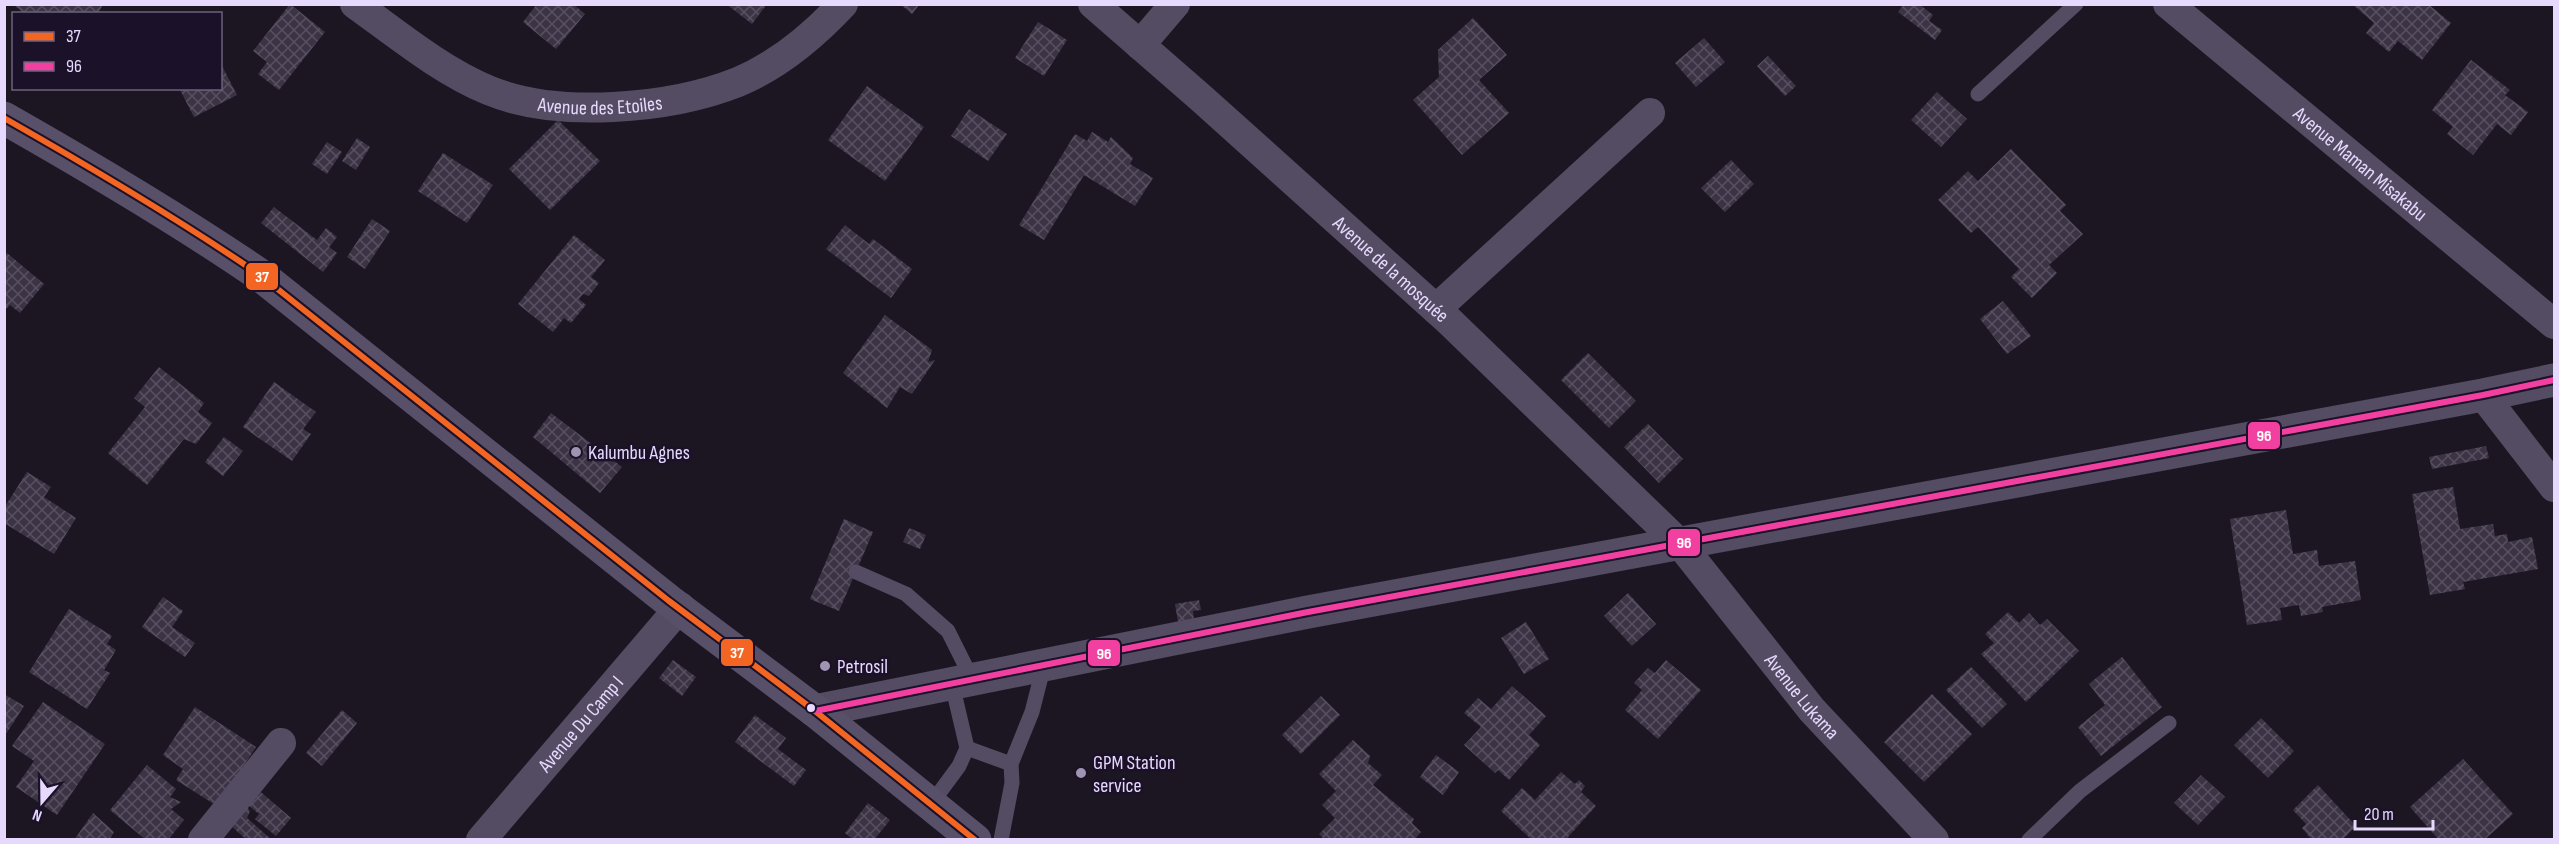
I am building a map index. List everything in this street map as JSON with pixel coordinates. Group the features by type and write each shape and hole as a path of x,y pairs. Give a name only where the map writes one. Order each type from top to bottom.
{"main road":[{"path":"4,118 117,182 260,275 815,711 975,840"}],"street":[{"name":"Avenue des Etoiles","path":"355,4 447,68 489,91 538,103 586,108 664,102 710,92 740,81 783,57 814,34 843,4"},
{"name":"Avenue de la mosquée","path":"1093,4 1436,309 1681,545"},
{"path":"1140,45 1175,4"},
{"name":"Avenue Maman Misakabu","path":"2175,7 2554,324"},
{"path":"1436,309 1650,113"},
{"path":"815,711 1308,612 1681,545 2554,380"},
{"path":"2483,395 2554,487"},
{"name":"Avenue Lukama","path":"1681,545 1812,710 1934,840"},
{"name":"Avenue Du Camp I","path":"481,840 680,607"},
{"path":"204,840 281,743"}],"lane":[{"path":"1978,94 2076,4"},
{"path":"856,572 906,594 948,631 962,682 966,747 959,765 931,804"},
{"path":"1001,840 1012,783 1011,764 1032,712 1044,664"},
{"path":"2029,840 2080,791 2169,723"},
{"path":"966,747 1011,764"}],"building":[{"path":"13,4 103,4 99,12 22,12"},
{"path":"290,4 325,32 279,90 258,74 267,62 253,51"},
{"path":"537,4 573,4 585,14 556,49 523,22"},
{"path":"726,4 767,4 752,24"},
{"path":"900,4 920,4 912,14"},
{"path":"1904,4 1919,4 1933,15 1929,21 1942,30 1935,40 1898,12"},
{"path":"2352,4 2428,4 2451,23 2422,60 2398,41 2389,52 2366,33 2374,23"},
{"path":"1473,18 1507,55 1479,80 1509,113 1462,155 1413,100 1439,77 1438,50"},
{"path":"1038,22 1067,40 1044,76 1015,58"},
{"path":"1704,38 1725,62 1696,87 1675,63"},
{"path":"1768,56 1796,86 1785,96 1757,66"},
{"path":"2471,60 2510,90 2505,95 2528,112 2511,135 2497,124 2473,155 2447,134 2453,127 2432,110"},
{"path":"222,66 237,95 194,117 180,90 222,90"},
{"path":"867,86 924,127 885,181 828,140"},
{"path":"1937,92 1967,119 1941,147 1911,120"},
{"path":"969,109 1007,134 988,161 951,136"},
{"path":"558,120 600,161 550,210 509,169"},
{"path":"1092,132 1108,142 1111,137 1133,158 1130,164 1153,178 1135,206 1084,175 1044,240 1019,225 1075,134 1087,141"},
{"path":"357,138 370,147 356,170 342,161"},
{"path":"327,142 342,152 327,174 312,164"},
{"path":"2011,149 2066,205 2060,211 2083,234 2049,265 2057,273 2032,298 2011,277 2019,269 1978,227 1971,233 1938,200 1968,171 1978,181"},
{"path":"443,153 493,185 467,223 418,191"},
{"path":"1731,160 1754,184 1725,212 1701,188"},
{"path":"274,207 317,240 326,228 337,237 329,247 337,253 323,272 261,223"},
{"path":"372,219 390,231 365,269 347,257"},
{"path":"845,225 869,244 873,239 912,269 891,298 826,249"},
{"path":"574,235 605,260 591,277 599,283 589,296 583,294 579,299 586,305 571,323 564,318 553,332 518,304"},
{"path":"7,253 44,284 20,313 10,305 4,311 4,256"},
{"path":"2003,301 2031,336 2007,354 1980,319"},
{"path":"885,315 932,350 928,362 935,360 912,394 900,387 887,408 843,373"},
{"path":"1588,353 1636,401 1609,428 1561,380"},
{"path":"159,367 204,403 198,412 212,423 196,444 184,439 147,485 108,453 145,407 134,398"},
{"path":"274,382 316,412 303,429 311,434 292,461 243,427"},
{"name":"Kalumbu Agnes","path":"551,413 622,467 600,493 533,437"},
{"path":"1648,424 1683,459 1659,483 1624,447"},
{"path":"224,437 243,451 223,476 205,462"},
{"path":"2486,446 2489,458 2432,469 2429,457"},
{"path":"27,472 51,487 44,497 76,518 54,554 4,523 4,508"},
{"path":"2453,487 2460,529 2493,524 2495,536 2507,534 2508,542 2532,537 2538,569 2463,582 2465,589 2430,595 2412,494"},
{"path":"2286,510 2293,554 2317,550 2319,566 2355,561 2361,600 2322,607 2323,612 2301,616 2299,605 2280,608 2282,620 2247,625 2230,519"},
{"path":"844,519 873,532 839,611 810,599"},
{"path":"909,528 926,535 920,549 903,542"},
{"path":"1628,593 1656,624 1632,646 1604,616"},
{"path":"163,597 183,611 172,627 195,643 185,657 142,627"},
{"path":"1199,600 1201,610 1193,611 1194,619 1178,622 1175,604"},
{"path":"69,609 112,636 107,644 116,650 104,670 110,673 87,709 29,672"},
{"path":"2008,612 2019,623 2029,613 2040,625 2047,619 2079,651 2026,702 1981,654 1994,643 1985,634"},
{"path":"1526,622 1549,659 1524,674 1501,638"},
{"path":"2122,657 2162,707 2101,756 2078,727 2105,705 2089,684"},
{"path":"673,660 696,677 682,696 659,678"},
{"path":"1666,660 1701,690 1658,739 1625,710 1642,690 1634,683 1648,668 1655,673"},
{"path":"1971,667 2007,704 1982,728 1946,690"},
{"path":"1512,686 1546,716 1529,735 1540,745 1509,780 1498,770 1495,773 1464,745 1481,727 1464,713 1478,698 1491,709"},
{"path":"4,694 24,706 4,737"},
{"path":"1932,694 1972,734 1924,782 1884,742"},
{"path":"1321,696 1340,715 1301,754 1282,735"},
{"path":"43,702 105,744 57,815 16,787 34,761 12,746"},
{"path":"195,707 256,747 217,806 176,780 183,769 163,755"},
{"path":"342,710 357,723 322,766 306,753"},
{"path":"755,715 786,738 778,749 806,770 794,786 735,742"},
{"path":"2261,718 2294,751 2268,778 2234,745"},
{"path":"1353,740 1370,756 1368,763 1382,775 1373,785 1414,819 1412,823 1421,832 1414,840 1325,840 1319,834 1335,818 1322,805 1336,791 1319,774"},
{"path":"1436,755 1459,772 1443,795 1420,777"},
{"path":"2463,759 2513,814 2484,840 2439,840 2410,807"},
{"path":"147,765 176,789 170,797 181,802 171,809 184,820 168,840 146,840 110,810"},
{"path":"1561,772 1575,784 1579,780 1585,786 1581,792 1596,806 1568,837 1569,840 1532,840 1501,811 1522,788 1535,800"},
{"path":"2201,775 2225,797 2198,825 2174,803"},
{"path":"2318,785 2356,826 2342,840 2312,840 2302,828 2306,824 2293,810"},
{"path":"255,787 291,818 276,836 255,819 259,814 243,801"},
{"path":"243,801 250,811 247,818 272,840 247,840 231,826"},
{"path":"868,803 890,820 874,840 854,840 845,833"},
{"path":"93,813 114,832 109,840 74,840"}],"transit line":[{"name":"37","path":"4,118 134,194 260,275 669,601 815,711 975,840"},
{"name":"96","path":"815,711 1308,612 2554,380"}],"place":[{"name":"Kalumbu Agnes","path":"576,452"},
{"name":"Petrosil","path":"825,666"},
{"name":"GPM Station service","path":"1081,773"}]}
